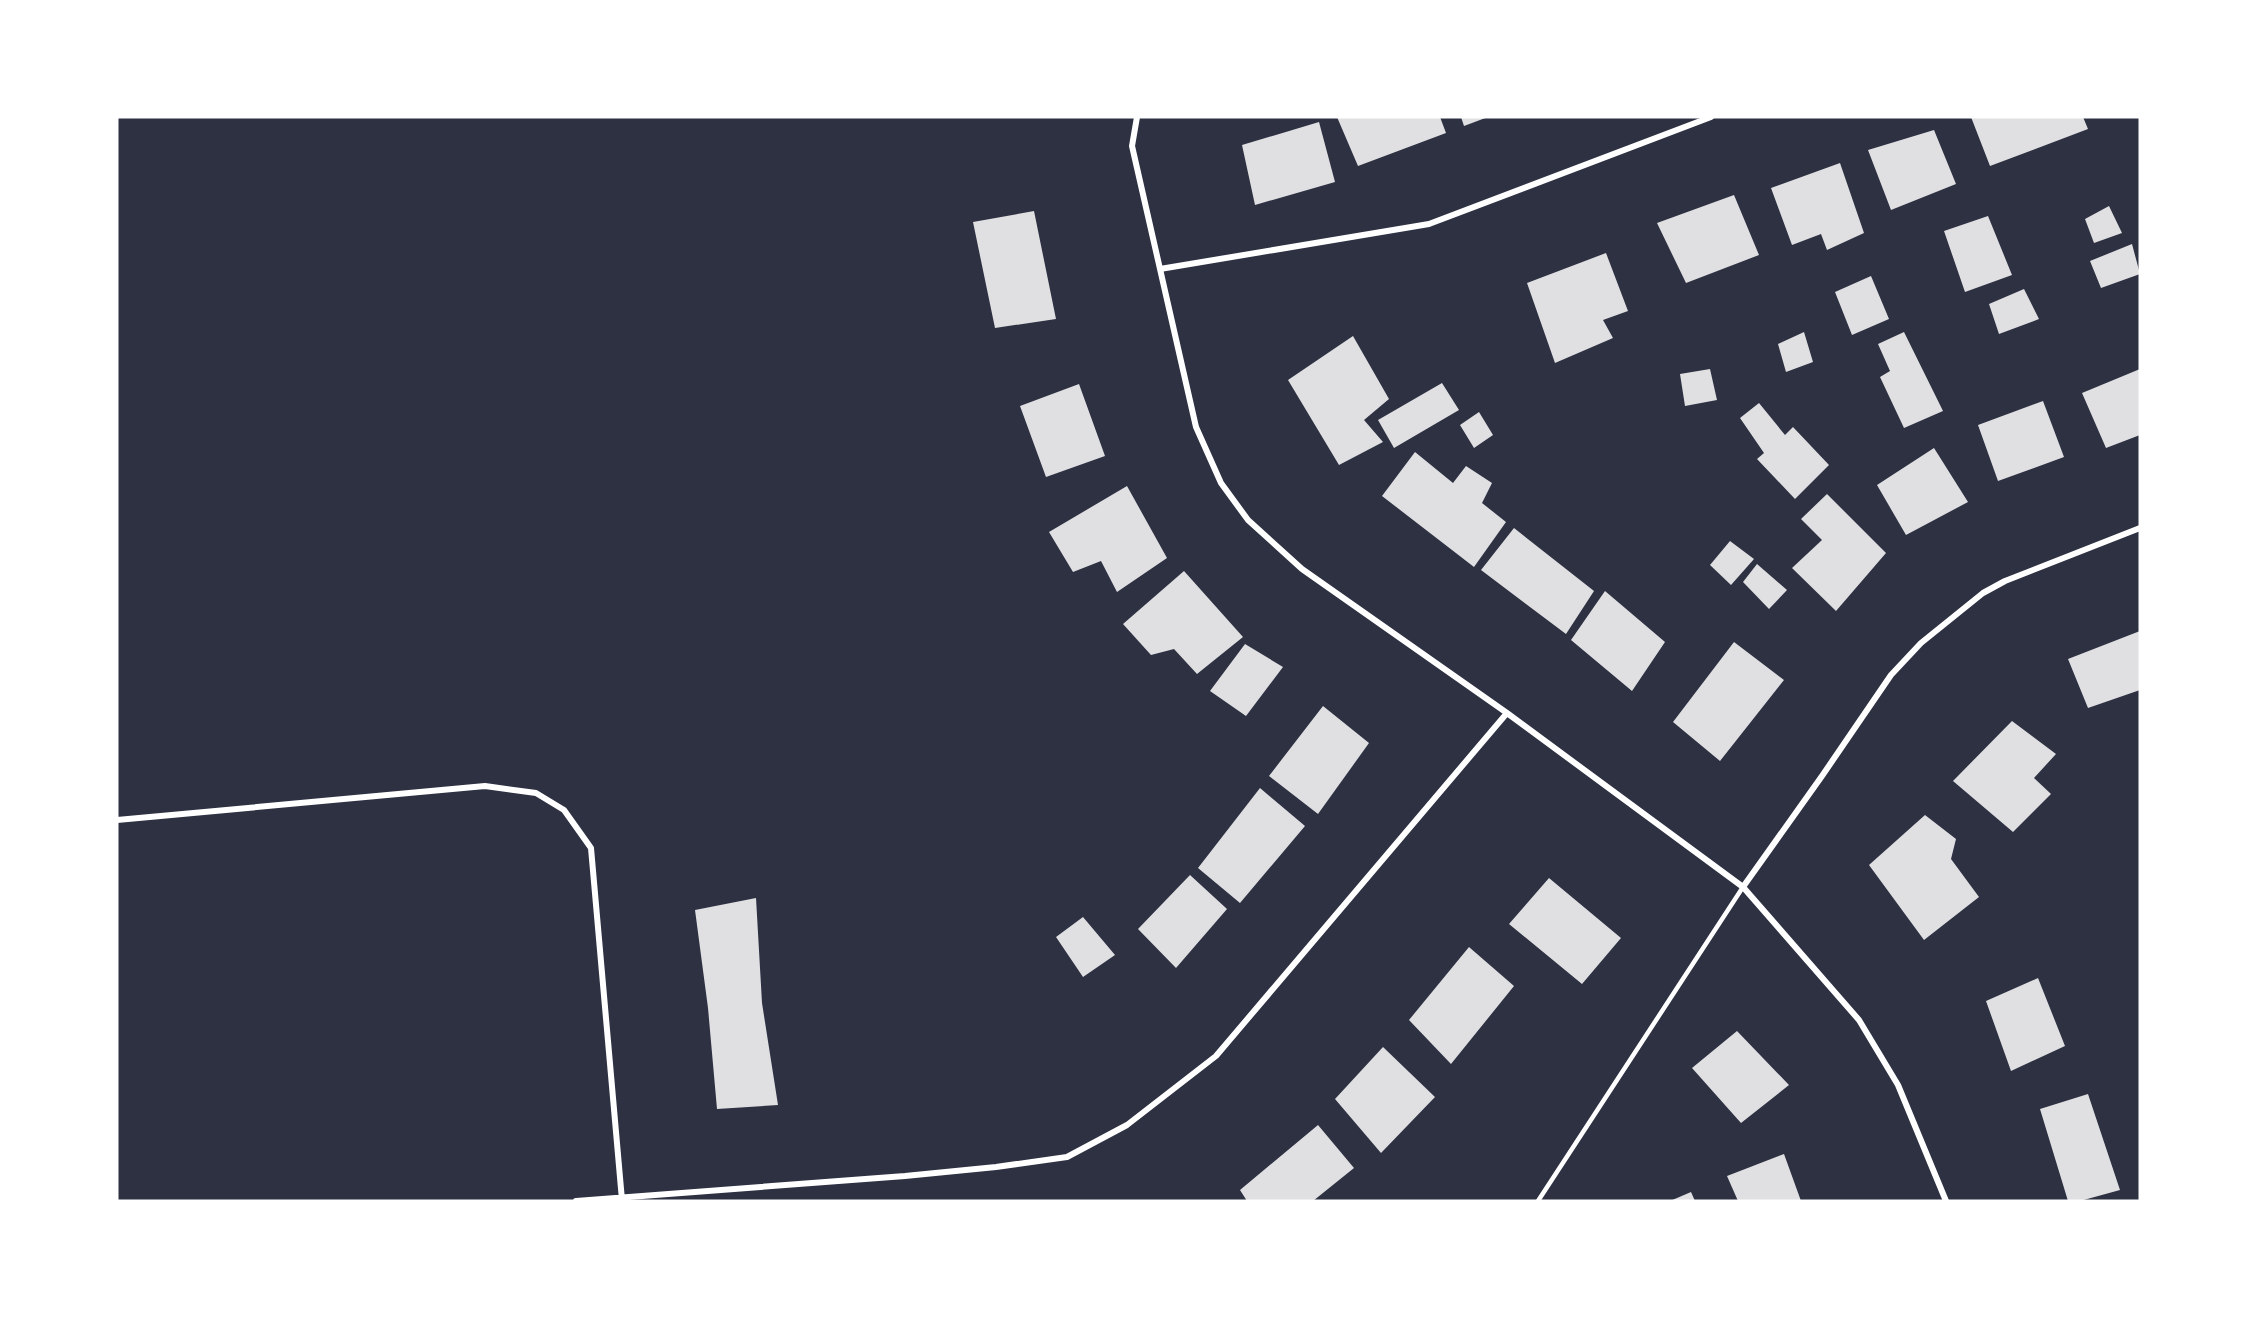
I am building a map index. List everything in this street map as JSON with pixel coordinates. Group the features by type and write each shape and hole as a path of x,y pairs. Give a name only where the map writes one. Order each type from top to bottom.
{"street":[{"path":"1137,117 1132,147 1196,427 1221,483 1248,520 1302,569 1507,713 1743,886 1859,1020 1898,1085 1946,1201"},
{"path":"1160,269 1429,224 1711,117"},
{"path":"1743,886 1891,675 1921,643 1983,592 2140,528"},
{"path":"576,1201 996,1167 1067,1157 1127,1125 1216,1056 1507,713"},
{"path":"117,820 485,786 536,793 564,810 591,848 622,1199"}],"lane":[{"path":"1538,1201 1743,886"}],"building":[{"path":"1337,117 1440,117 1446,133 1358,166"},
{"path":"1461,117 1488,117 1464,126"},
{"path":"1971,117 2083,117 2088,129 1990,166"},
{"path":"1319,122 1335,182 1255,205 1242,145"},
{"path":"1934,130 1956,184 1891,210 1868,150"},
{"path":"1840,163 1864,233 1827,250 1821,234 1792,245 1771,188"},
{"path":"1734,195 1759,255 1686,283 1657,223"},
{"path":"2109,206 2122,233 2094,243 2085,219"},
{"path":"1034,211 1056,319 995,328 973,222"},
{"path":"1988,216 2012,275 1965,292 1944,231"},
{"path":"2132,244 2140,274 2101,288 2090,261"},
{"path":"1606,253 1628,311 1603,320 1613,338 1555,363 1527,283"},
{"path":"1871,276 1889,319 1852,335 1835,292"},
{"path":"2024,289 2039,319 1999,334 1989,304"},
{"path":"1804,332 1813,362 1786,372 1778,344"},
{"path":"1904,332 1943,411 1904,428 1880,377 1890,371 1878,344"},
{"path":"1353,336 1389,399 1364,420 1383,442 1339,465 1288,380"},
{"path":"1710,369 1717,400 1685,406 1680,374"},
{"path":"2140,369 2140,435 2106,448 2082,393"},
{"path":"1442,383 1459,410 1394,448 1378,420"},
{"path":"1079,384 1105,456 1046,477 1020,406"},
{"path":"2043,401 2064,457 1998,481 1978,425"},
{"path":"1759,403 1785,435 1793,427 1829,465 1795,499 1757,459 1764,453 1740,418"},
{"path":"1479,412 1493,435 1474,448 1460,425"},
{"path":"1934,448 1968,502 1906,535 1877,485"},
{"path":"1415,452 1453,483 1466,466 1492,483 1482,503 1506,522 1474,567 1382,496"},
{"path":"1127,486 1167,558 1117,592 1101,561 1073,572 1049,532"},
{"path":"1827,494 1886,553 1836,611 1792,568 1822,540 1801,519"},
{"path":"1514,528 1594,591 1566,634 1481,570"},
{"path":"1730,541 1754,559 1731,585 1710,565"},
{"path":"1757,564 1787,590 1769,609 1743,582"},
{"path":"1184,571 1243,637 1197,674 1174,649 1151,655 1123,624"},
{"path":"1605,591 1665,642 1632,691 1571,640"},
{"path":"2140,631 2140,690 2088,708 2068,659"},
{"path":"1734,642 1784,680 1720,761 1673,722"},
{"path":"1245,644 1283,667 1246,716 1210,691"},
{"path":"1323,706 1369,743 1318,814 1269,776"},
{"path":"2012,721 2056,754 2034,778 2051,794 2013,832 1953,781"},
{"path":"1260,788 1305,826 1240,903 1198,868"},
{"path":"1925,815 1956,839 1951,859 1979,897 1924,940 1869,865"},
{"path":"1190,875 1227,909 1176,968 1138,929"},
{"path":"1549,878 1621,938 1582,984 1509,924"},
{"path":"756,898 762,1003 778,1105 717,1109 708,1008 695,910"},
{"path":"1083,917 1115,955 1083,977 1056,937"},
{"path":"1469,947 1514,986 1451,1064 1409,1020"},
{"path":"2038,978 2065,1046 2011,1071 1986,1001"},
{"path":"1737,1031 1789,1085 1741,1123 1692,1068"},
{"path":"1383,1047 1435,1097 1381,1153 1335,1099"},
{"path":"2088,1094 2120,1190 2080,1201 2068,1201 2040,1109"},
{"path":"1318,1125 1354,1168 1313,1201 1247,1201 1240,1190"},
{"path":"1784,1154 1801,1201 1738,1201 1727,1176"},
{"path":"1691,1192 1695,1201 1670,1201"}]}
